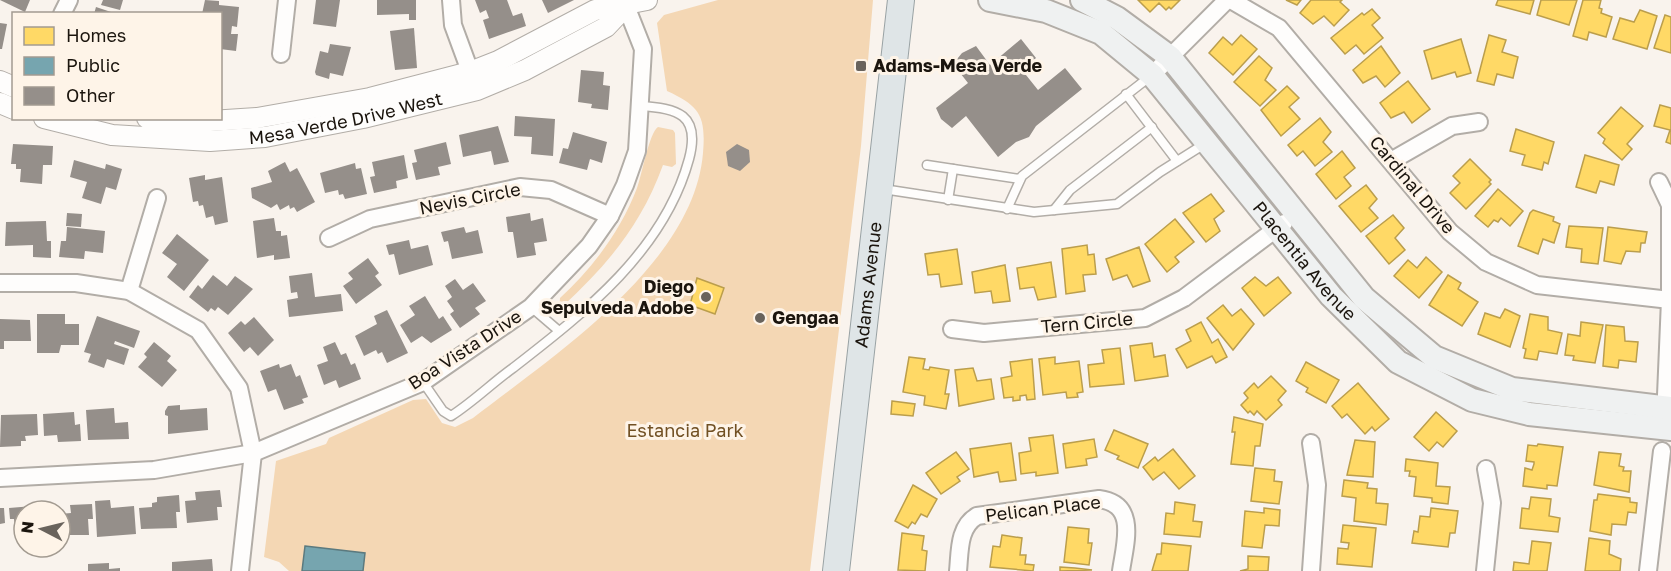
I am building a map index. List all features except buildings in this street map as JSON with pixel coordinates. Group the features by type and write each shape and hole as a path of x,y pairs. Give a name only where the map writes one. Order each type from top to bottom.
{"main road":[{"name":"Adams Avenue","path":"836,571 901,0"},
{"name":"Placentia Avenue","path":"990,0 1046,11 1101,33 1152,75 1331,296 1398,362 1472,400 1529,414 1668,418"},
{"name":"Placentia Avenue","path":"1082,0 1117,18 1170,57 1364,298 1434,357 1512,389 1668,418"}],"street":[{"path":"280,54 287,0"},
{"path":"451,0 453,25 474,81"},
{"name":"Mesa Verde Drive West","path":"52,120 112,135 155,140 210,141 265,137 341,122 474,81 498,61 595,10 626,6 647,0"},
{"path":"1152,75 1229,0"},
{"name":"Cardinal Drive","path":"1229,0 1279,28 1450,232 1486,262 1537,285 1670,300"},
{"name":"Boa Vista Drive","path":"0,478 154,470 253,453 423,382 531,307 589,246 610,216 626,185 637,151 643,50 626,6"},
{"name":"Mesa Verde Drive West","path":"171,120 195,122 256,118 474,81"},
{"path":"1391,161 1452,126 1479,122"},
{"path":"1659,182 1670,205 1668,418"},
{"name":"Nevis Circle","path":"330,238 370,219 520,186 551,190 610,216"},
{"path":"129,291 158,198"},
{"name":"Tern Circle","path":"952,329 984,333 1144,318 1184,298 1297,213"},
{"path":"0,283 76,283 129,291 198,330 239,388 253,453 240,571"},
{"path":"1311,443 1317,485 1311,571"},
{"path":"1648,571 1662,451"},
{"path":"1485,571 1492,503 1486,469"},
{"name":"Pelican Place","path":"958,571 964,529 977,516 1099,499 1117,505 1127,520 1121,571"}],"lane":[{"path":"1007,209 1020,179 1152,75"},
{"path":"1126,94 1177,161"},
{"path":"423,382 443,411 452,416 582,314 646,246 664,218 686,168 692,144 687,120 673,109 640,106"},
{"path":"1054,210 1070,190 1152,127"},
{"path":"880,188 1034,212 1117,204 1207,142"},
{"path":"927,165 1020,179"},
{"path":"948,200 953,169"},
{"path":"531,307 559,332"}],"green space":[{"name":"Estancia Park","path":"718,0 873,0 861,146 810,571 289,571 279,562 264,557 276,461 326,444 329,438 413,400 426,399 442,423 455,427 473,418 579,336 615,304 647,269 675,233 694,194 704,140 702,121 694,107 667,91 657,23 664,15"},
{"path":"658,127 673,130 675,133 676,164 672,167 663,165 645,206 622,242 595,274 563,306 562,310 568,319 566,320 559,313 560,298 595,261 623,219 637,188 652,137"}],"place":[{"name":"Adams-Mesa Verde","path":"861,66"},
{"name":"Diego Sepulveda Adobe","path":"706,297"},
{"name":"Gengaa","path":"760,318"}]}
